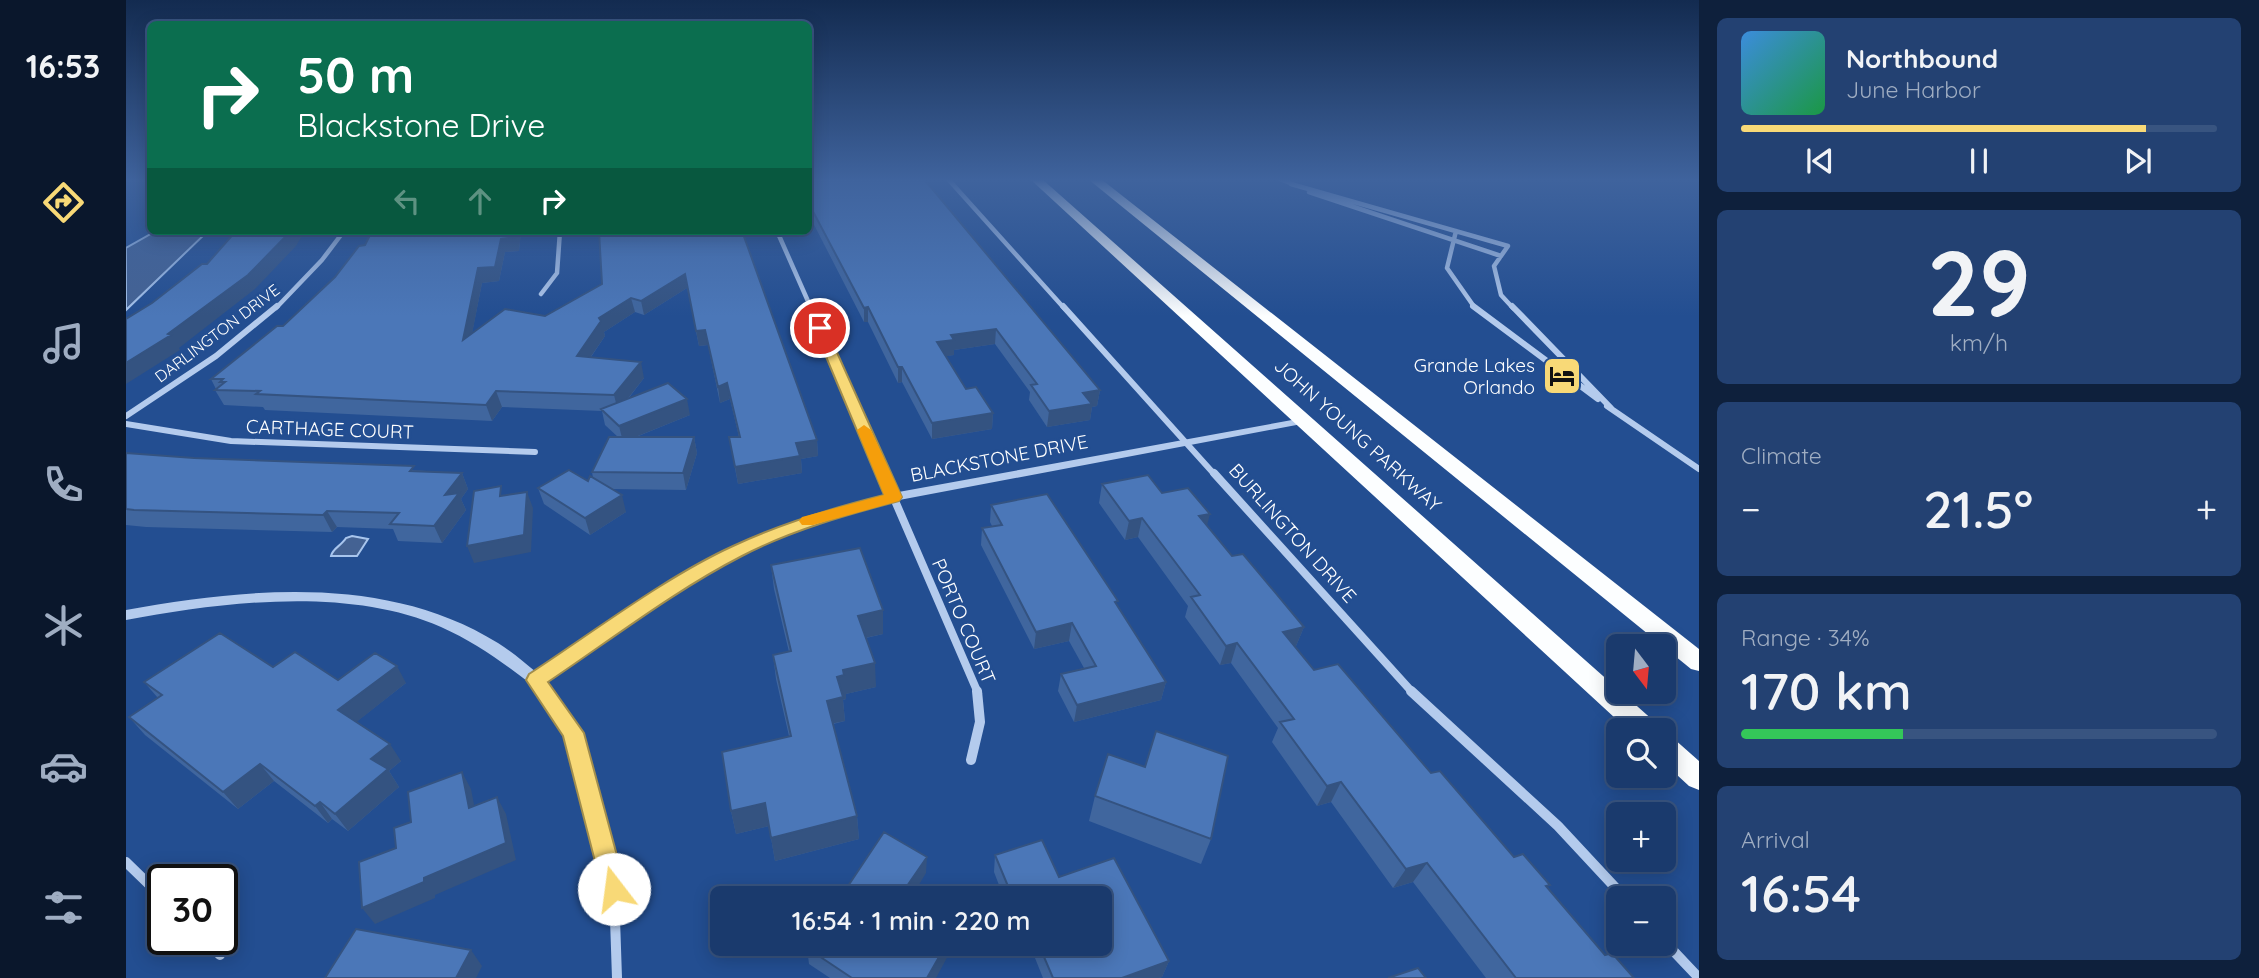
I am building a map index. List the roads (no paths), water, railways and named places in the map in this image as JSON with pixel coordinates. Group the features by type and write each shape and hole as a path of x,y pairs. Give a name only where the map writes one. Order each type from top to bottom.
{"highway":[{"name":"JOHN YOUNG PARKWAY","path":"1086,225 1633,718"},
{"name":"JOHN YOUNG PARKWAY","path":"1151,225 1699,662"},
{"path":"1676,757 1699,778"}],"street":[{"name":"BURLINGTON DRIVE","path":"989,225 1418,699 1558,826 1614,886"},
{"path":"1403,225 1501,256"},
{"path":"1434,225 1508,246 1494,266 1501,295 1611,408"},
{"path":"1456,231 1447,268 1477,311 1699,469"},
{"name":"DARLINGTON DRIVE","path":"126,416 187,377 278,309 323,261 341,235"},
{"path":"541,294 553,284 558,272 560,235"},
{"name":"PORTO COURT","path":"779,235 980,701 979,741 971,761"},
{"name":"BLACKSTONE DRIVE","path":"536,680 681,584 737,551 817,518 894,497 1303,421"},
{"name":"CARTHAGE COURT","path":"126,424 231,441 535,452"},
{"path":"126,615 188,604 261,597 310,596 367,601 423,614 474,634 516,661 536,680 573,733 614,889 618,978"},
{"path":"126,862 147,882"},
{"path":"1676,953 1699,978"}],"water":[{"path":"149,235 204,235 126,310 126,248"},
{"path":"352,536 368,539 357,556 331,556 346,538"}],"place":[{"name":"Grande Lakes Orlando","path":"1562,376"}]}
